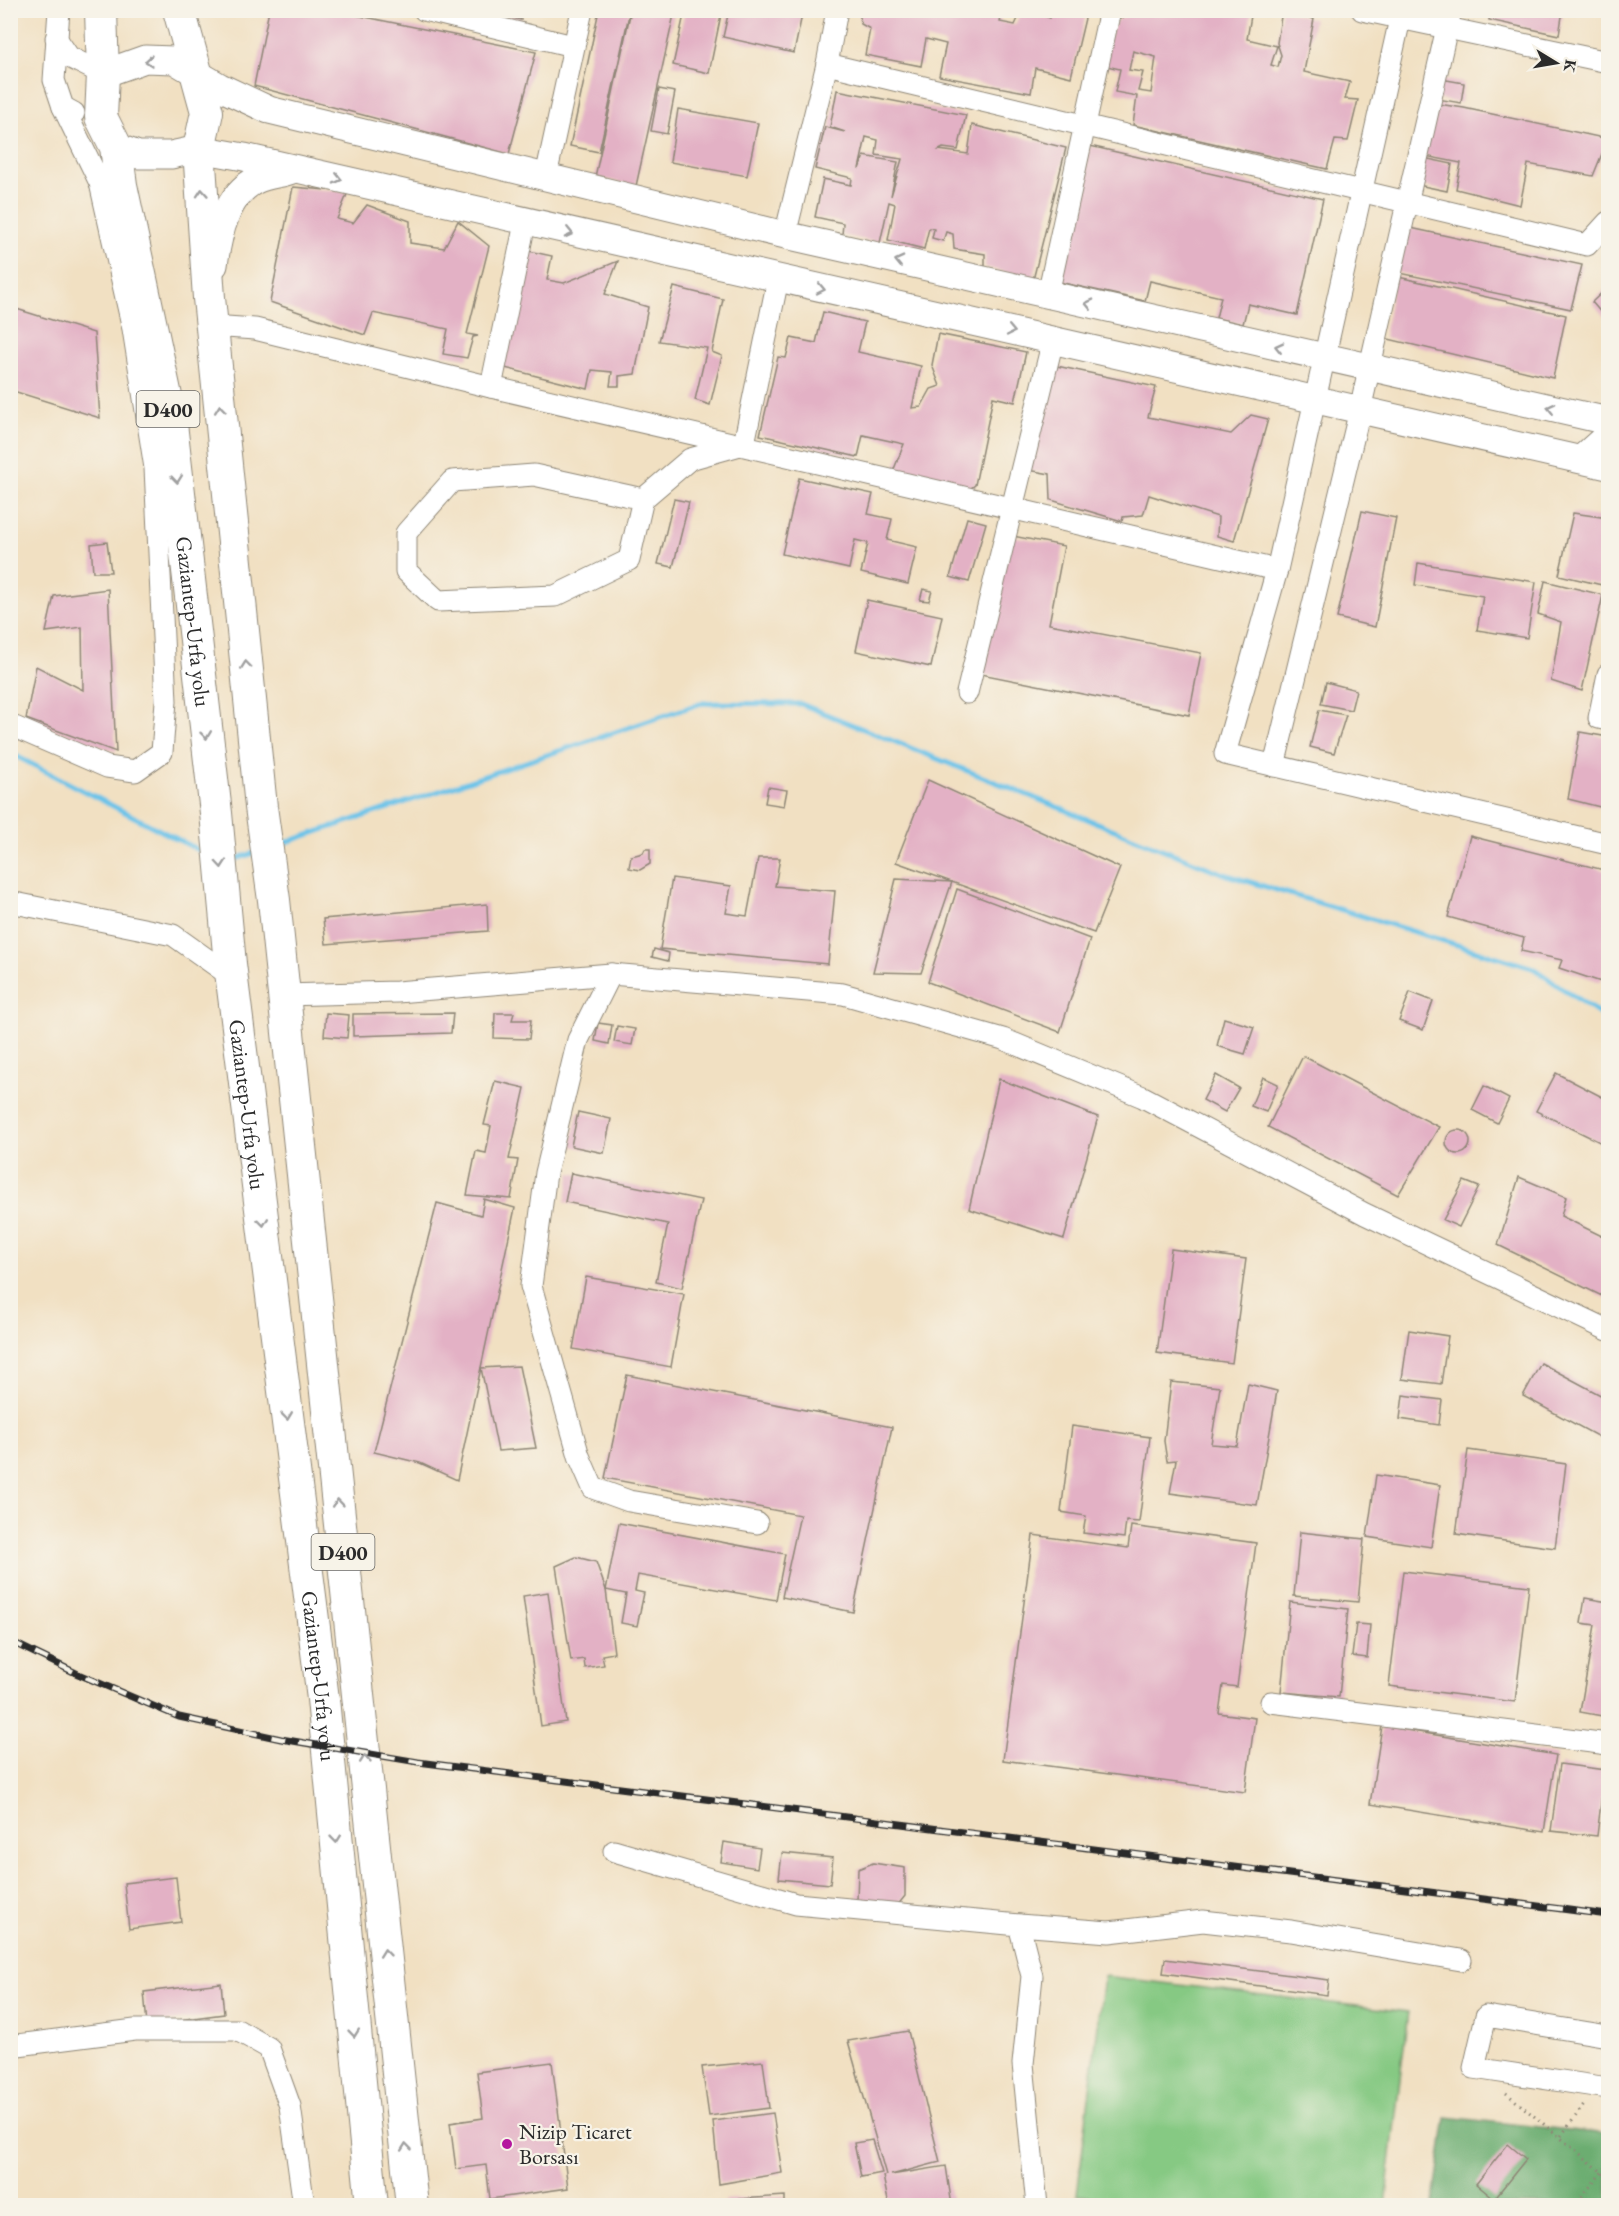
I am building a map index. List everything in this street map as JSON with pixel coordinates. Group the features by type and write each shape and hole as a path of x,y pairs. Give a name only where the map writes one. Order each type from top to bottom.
{"highway":[{"name":"Gaziantep-Urfa yolu","path":"101,10 103,74 101,117 116,147 121,185 170,415 216,813 232,977 323,1699 372,2205"},
{"name":"Gaziantep-Urfa yolu","path":"179,10 207,112 199,149 211,312 261,807 274,900 412,2205"}],"main road":[{"path":"103,74 145,59 174,60 220,87 269,110 784,235 1608,421"},
{"path":"116,147 138,155 171,155 199,149 297,169 525,223 1608,466"},
{"path":"211,312 219,232 235,200 255,181 297,169"}],"street":[{"path":"10,725 107,767 135,771 162,752 166,701 155,468 133,329 100,183 63,107 54,80 59,10"},
{"path":"424,10 573,46"},
{"path":"546,176 582,10"},
{"path":"784,235 827,64 837,10"},
{"path":"1048,294 1110,10"},
{"path":"1362,10 1449,19 1608,62"},
{"path":"1401,15 1277,570 1225,754 1608,844"},
{"path":"1274,766 1360,410 1449,19"},
{"path":"57,38 69,57 103,74"},
{"path":"827,64 1587,244 1608,222"},
{"path":"63,107 76,114 101,117"},
{"path":"491,387 525,223"},
{"path":"744,444 778,279"},
{"path":"211,312 255,329 491,387 744,444 1277,570"},
{"path":"967,693 1053,340"},
{"path":"1577,459 1608,431"},
{"path":"643,500 534,475 452,481 406,533 406,571 438,601 555,596 629,560 643,500 690,459 744,444"},
{"path":"1608,674 1599,718 1608,720"},
{"path":"10,902 173,935 232,977"},
{"path":"610,974 578,1040 546,1173 531,1286 579,1456 593,1488 629,1501 757,1523"},
{"path":"284,995 397,992 610,974 843,994 1003,1039 1143,1097 1365,1214 1608,1330"},
{"path":"1271,1702 1608,1744"},
{"path":"614,1851 796,1904 1109,1932 1203,1921 1291,1931 1461,1960"},
{"path":"1019,1925 1032,1976 1023,2064 1037,2205"},
{"path":"1603,2087 1474,2068 1486,2016 1608,2036"},
{"path":"10,2046 135,2030 237,2030 269,2048 290,2106 304,2205"}],"path":[{"path":"1474,2068 1561,2136 1608,2177"},
{"path":"1561,2136 1603,2087"},
{"path":"1574,2205 1608,2165"}],"green space":[{"path":"1104,1976 1408,2012 1385,2205 1168,2206 1077,2195"},
{"path":"1446,2117 1608,2134 1608,2205 1433,2206"}],"building":[{"path":"269,10 331,10 536,52 509,154 254,86"},
{"path":"521,10 521,20 487,11"},
{"path":"599,10 630,10 599,152 570,146"},
{"path":"631,10 675,10 636,186 595,177"},
{"path":"685,10 722,10 709,73 673,65"},
{"path":"729,10 803,10 794,53 723,37"},
{"path":"859,10 1003,10 1000,22 1015,25 1022,10 1042,10 1041,15 1050,18 1051,10 1087,10 1071,77 1035,68 1031,93 939,76 946,44 926,39 921,66 865,55 870,29 861,24"},
{"path":"1128,10 1252,10 1247,39 1277,46 1271,65 1278,67 1281,55 1277,43 1282,10 1314,19 1304,72 1350,82 1345,99 1358,100 1348,141 1335,140 1327,169 1133,125 1137,96 1115,92 1120,69 1098,64 1116,21 1127,15","holes":["1133,51 1156,57 1151,93 1138,91 1143,72 1129,70"]},
{"path":"1490,10 1563,10 1559,35 1489,20"},
{"path":"1441,79 1464,83 1461,103 1437,99"},
{"path":"659,89 675,92 667,134 651,131"},
{"path":"837,90 966,115 958,150 943,148 939,150 968,154 972,125 1066,148 1033,280 985,267 985,254 954,249 953,234 946,232 943,241 932,238 934,229 929,228 924,249 888,240 895,204 889,202 880,243 842,235 843,223 815,217 823,179 851,185 852,178 815,169 825,127 845,132 830,127","holes":["866,137 878,140 876,155 902,159 891,196 898,162 864,156 859,169"]},
{"path":"1432,103 1608,139 1593,176 1528,164 1520,205 1456,189 1461,163 1420,155"},
{"path":"678,109 758,123 747,176 670,162"},
{"path":"1090,146 1323,199 1297,315 1248,304 1243,324 1216,318 1221,297 1150,281 1145,301 1059,282"},
{"path":"1419,157 1452,164 1447,191 1413,184"},
{"path":"293,187 348,192 337,219 353,223 367,205 410,221 410,243 444,248 458,221 489,246 467,334 478,336 473,337 467,358 443,354 448,329 373,313 365,335 270,302"},
{"path":"1406,227 1582,265 1571,309 1395,272"},
{"path":"524,250 552,256 547,280 564,283 618,261 605,294 648,307 635,374 619,376 619,386 610,386 612,372 592,370 588,389 501,367"},
{"path":"1394,276 1566,315 1553,378 1384,338"},
{"path":"674,287 723,299 712,352 722,356 710,405 695,400 707,348 659,341"},
{"path":"1608,287 1608,321 1592,302"},
{"path":"10,307 94,333 100,418 10,390"},
{"path":"823,312 865,322 858,352 921,366 912,408 921,407 931,389 940,386 932,365 938,334 1026,352 1015,402 993,397 975,485 965,492 892,474 904,444 863,435 858,457 760,435 778,357 786,358 791,338 816,343"},
{"path":"1052,365 1156,387 1148,417 1231,434 1251,415 1268,419 1234,541 1217,536 1218,517 1149,495 1143,515 1123,517 1122,521 1051,500 1050,474 1028,470"},
{"path":"799,478 873,494 868,514 892,519 887,540 917,547 908,584 861,573 868,543 855,540 849,569 782,554"},
{"path":"674,499 689,502 673,567 658,564"},
{"path":"1362,511 1396,518 1375,627 1337,618"},
{"path":"1573,513 1608,518 1608,559 1602,585 1559,575"},
{"path":"967,518 986,523 969,582 950,577"},
{"path":"1008,535 1064,546 1049,624 1201,653 1189,715 981,674"},
{"path":"107,542 111,572 93,572 91,544"},
{"path":"1418,563 1536,582 1527,638 1477,630 1483,596 1415,585"},
{"path":"1545,581 1603,595 1582,691 1551,681 1561,622 1538,614"},
{"path":"108,589 116,752 26,719 36,666 83,690 82,627 46,632 54,596"},
{"path":"923,589 932,591 929,601 920,600"},
{"path":"867,600 942,616 931,667 856,651"},
{"path":"1326,682 1356,690 1351,710 1321,704"},
{"path":"1319,710 1346,715 1334,753 1310,747"},
{"path":"1580,732 1608,737 1608,809 1568,799"},
{"path":"928,780 1120,868 1094,933 896,862"},
{"path":"768,787 787,790 784,806 765,803"},
{"path":"1470,836 1608,871 1608,951 1601,982 1559,968 1562,960 1521,951 1524,938 1448,917"},
{"path":"645,849 650,849 650,864 640,870 629,868 631,856 643,853"},
{"path":"758,858 780,858 775,886 835,891 828,964 660,949 672,878 731,886 726,913 747,916"},
{"path":"896,879 952,882 921,973 873,972"},
{"path":"957,889 1090,939 1060,1032 928,982"},
{"path":"487,904 488,931 326,944 323,919"},
{"path":"654,949 669,953 668,961 652,957"},
{"path":"1410,992 1433,1001 1423,1030 1399,1021"},
{"path":"326,1013 349,1015 347,1038 324,1036"},
{"path":"453,1013 451,1033 353,1036 353,1014"},
{"path":"495,1013 514,1013 512,1020 531,1020 529,1039 494,1038"},
{"path":"1224,1018 1254,1027 1245,1054 1217,1046"},
{"path":"598,1023 612,1025 609,1044 595,1041"},
{"path":"617,1026 635,1029 632,1045 614,1042"},
{"path":"1303,1056 1439,1127 1398,1195 1268,1127"},
{"path":"1556,1073 1608,1100 1608,1146 1536,1111"},
{"path":"1216,1075 1239,1088 1225,1112 1203,1100"},
{"path":"1263,1077 1278,1084 1266,1112 1251,1106"},
{"path":"999,1079 1098,1117 1064,1239 969,1209"},
{"path":"495,1081 525,1088 509,1159 518,1160 511,1199 467,1195 476,1151 486,1153 491,1126 484,1125"},
{"path":"1484,1086 1509,1099 1497,1123 1472,1110"},
{"path":"578,1112 611,1119 604,1153 571,1146"},
{"path":"1458,1130 1466,1134 1470,1142 1466,1150 1458,1154 1450,1150 1446,1142 1450,1134"},
{"path":"571,1173 701,1200 682,1288 656,1282 668,1224 565,1202"},
{"path":"1519,1177 1566,1197 1561,1216 1608,1239 1608,1299 1498,1245"},
{"path":"1464,1181 1479,1187 1459,1227 1443,1220"},
{"path":"484,1199 515,1208 457,1480 420,1463 374,1452 437,1203 481,1215"},
{"path":"1171,1249 1246,1259 1232,1363 1157,1353"},
{"path":"586,1277 684,1294 671,1367 573,1349"},
{"path":"1409,1330 1448,1336 1441,1384 1402,1379"},
{"path":"1541,1363 1608,1399 1608,1442 1523,1396"},
{"path":"519,1366 536,1448 498,1451 481,1368"},
{"path":"627,1375 892,1427 853,1612 782,1597 800,1515 605,1478"},
{"path":"1171,1382 1220,1387 1211,1444 1237,1446 1248,1384 1277,1391 1257,1505 1170,1493 1176,1460 1167,1461 1164,1441"},
{"path":"1403,1395 1442,1400 1439,1425 1400,1419"},
{"path":"1072,1426 1150,1437 1139,1522 1126,1521 1124,1538 1083,1533 1086,1516 1061,1512"},
{"path":"1468,1450 1566,1464 1555,1548 1456,1534"},
{"path":"1376,1475 1440,1485 1431,1547 1367,1537"},
{"path":"619,1523 785,1554 776,1600 638,1575 635,1591 644,1593 637,1626 621,1623 626,1594 606,1590"},
{"path":"1131,1526 1256,1543 1237,1687 1223,1685 1219,1713 1255,1718 1245,1792 1003,1760 1033,1535 1128,1548"},
{"path":"1300,1532 1364,1539 1358,1602 1294,1596"},
{"path":"576,1557 596,1562 606,1590 614,1653 602,1655 604,1665 585,1668 584,1659 571,1661 556,1566"},
{"path":"1403,1571 1529,1586 1515,1702 1389,1686"},
{"path":"548,1592 566,1722 541,1726 523,1596"},
{"path":"1585,1598 1608,1602 1608,1717 1580,1712 1595,1625 1581,1623"},
{"path":"1290,1602 1348,1609 1339,1697 1281,1692"},
{"path":"1356,1624 1370,1625 1367,1658 1352,1656"},
{"path":"1382,1726 1556,1755 1544,1832 1370,1804"},
{"path":"1560,1764 1605,1770 1597,1836 1551,1831"},
{"path":"724,1842 760,1848 757,1868 721,1862"},
{"path":"782,1853 833,1858 830,1884 779,1879"},
{"path":"873,1863 905,1868 905,1896 897,1906 857,1901 858,1869"},
{"path":"176,1877 181,1922 129,1929 124,1883"},
{"path":"1165,1959 1329,1980 1327,1995 1163,1973"},
{"path":"221,1983 224,2014 147,2024 144,1992"},
{"path":"908,2031 940,2162 891,2175 946,2166 952,2206 889,2206 883,2176 886,2175 848,2041"},
{"path":"763,2061 769,2108 709,2116 702,2067"},
{"name":"Nizip Ticaret Borsası","path":"552,2062 568,2188 490,2199 486,2165 456,2169 450,2123 483,2118 477,2072"},
{"path":"773,2113 782,2173 719,2184 713,2121"},
{"path":"872,2140 882,2173 861,2177 854,2143"},
{"path":"1508,2144 1526,2159 1494,2199 1476,2184"},
{"path":"785,2196 785,2206 725,2206 724,2200"}],"waterway":[{"path":"278,845 702,703 801,704 1224,874 1533,968 1608,1020"},
{"path":"10,753 210,856"},
{"path":"229,861 257,852"}],"railway":[{"path":"10,1641 78,1674 179,1717 281,1739 418,1762 1608,1915"}],"place":[{"name":"Nizip Ticaret Borsası","path":"507,2144"}]}
